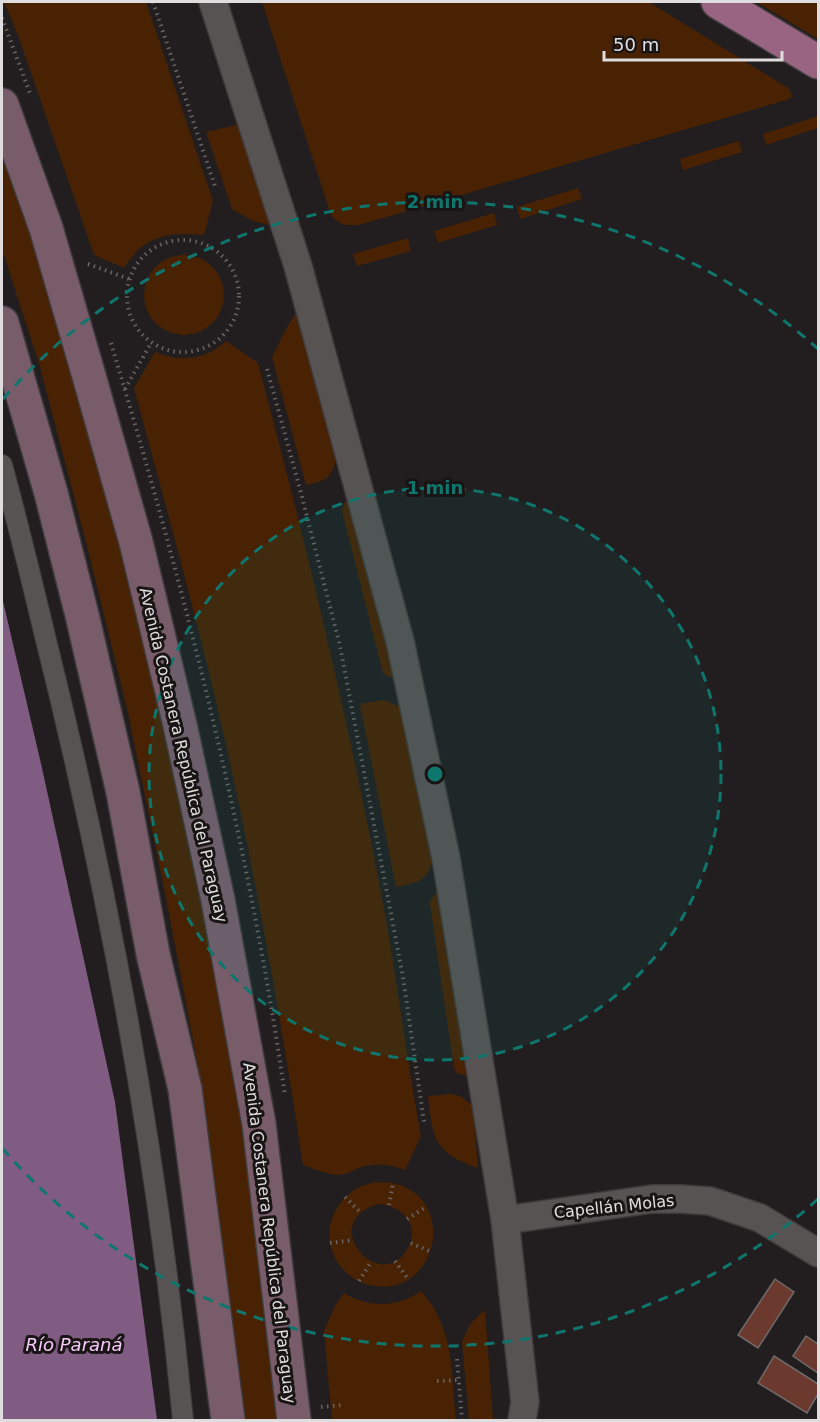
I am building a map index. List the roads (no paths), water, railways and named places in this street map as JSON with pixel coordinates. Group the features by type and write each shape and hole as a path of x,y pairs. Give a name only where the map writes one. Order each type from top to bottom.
{"main road":[{"path":"718,2 819,62"},
{"name":"Avenida Costanera República del Paraguay","path":"2,105 46,228 89,376 136,542 185,748 218,900 259,1124 307,1414"},
{"path":"2,323 51,493 82,615 123,792 153,954 185,1089 228,1420"}],"street":[{"path":"213,2 298,266 400,641 440,824 505,1220 525,1402 522,1420"},
{"path":"2,465 75,752 101,876 141,1097 159,1214 183,1420"},
{"name":"Capellán Molas","path":"505,1220 652,1199 681,1198 710,1201 760,1218 819,1253"}],"water":[{"name":"Río Paraná","path":"2,597 115,1102 157,1420 2,1420"}]}
